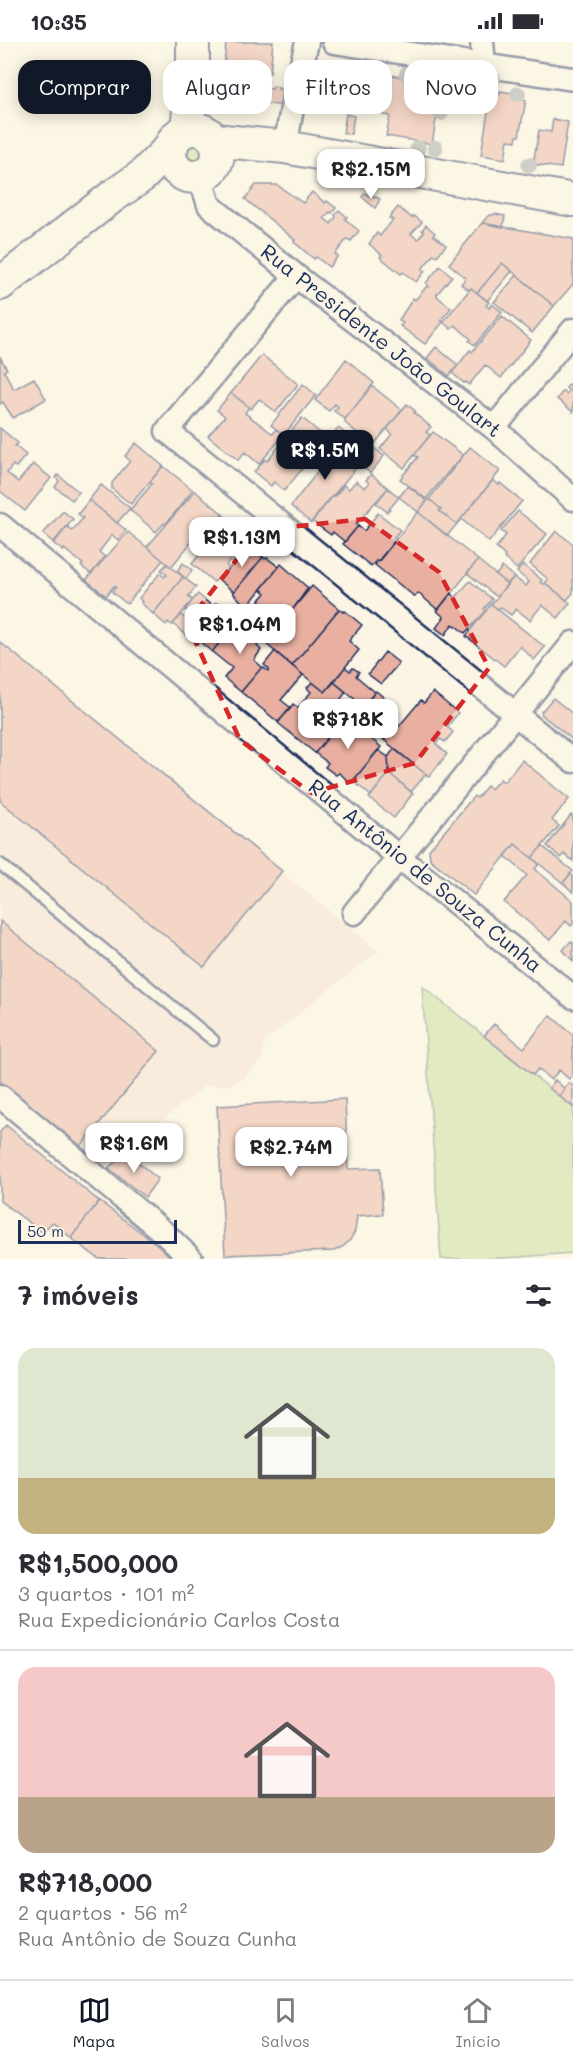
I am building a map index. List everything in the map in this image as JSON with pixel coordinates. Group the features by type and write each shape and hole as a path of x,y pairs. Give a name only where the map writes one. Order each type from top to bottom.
{"main road":[{"path":"193,55 197,151"},
{"path":"0,284 142,176 197,151 251,144 285,147 573,200"}],"street":[{"path":"285,147 307,42"},
{"path":"334,42 483,53 573,79"},
{"name":"Rua Presidente João Goulart","path":"197,151 209,205 296,276 494,428 573,499"},
{"path":"296,276 167,431 573,761"},
{"path":"494,428 573,330"},
{"name":"Rua Antônio de Souza Cunha","path":"0,525 400,858 573,997"},
{"path":"354,913 573,643"},
{"path":"0,1096 162,1231 191,1259"}],"lane":[{"path":"0,864 213,1040"}],"highlighted area":[{"path":"365,519 439,572 489,668 415,763 311,793 240,740 187,623 260,530"}],"shaded area":[{"path":"0,642 378,951 265,1040 261,1059 244,1078 226,1086 206,1085 104,1166 0,1081"}],"green space":[{"path":"194,140 204,144 208,154 204,164 194,168 184,164 180,154 184,144"},
{"path":"422,986 573,1107 573,1253 489,1259 441,1259"}],"building":[{"path":"226,42 273,42 271,60 225,60"},
{"path":"392,75 404,77 404,114 437,114 432,144 386,136 390,116 383,115 392,114"},
{"path":"273,86 284,90 284,106 272,104"},
{"path":"500,91 513,93 512,98 526,100 519,136 516,141 508,140 505,159 481,155 488,114 498,114"},
{"path":"346,114 354,116 351,134 343,133"},
{"path":"553,119 568,122 561,168 533,164 539,130 551,132"},
{"path":"256,185 277,185 303,203 312,192 325,203 327,201 336,208 324,218 331,224 339,210 347,217 345,219 359,231 351,241 347,239 335,254 338,256 329,267 316,257 314,259 294,242 295,240 245,199"},
{"path":"365,193 380,199 375,208 362,197"},
{"path":"398,207 412,218 414,216 422,222 411,234 418,239 426,225 435,233 433,235 446,245 437,256 434,254 422,269 425,271 416,282 403,272 401,274 380,257 382,255 369,244 377,233 380,236 393,220 389,218"},
{"path":"495,214 505,216 503,227 482,223 488,216"},
{"path":"482,223 573,239 573,284 554,306 502,263 477,293 461,284 466,278 449,264"},
{"path":"502,263 512,271 487,301 477,293"},
{"path":"440,266 452,276 437,296 451,308 425,344 400,326 403,323 399,320 413,298 415,300 427,286 430,288 426,283"},
{"path":"517,275 554,306 532,333 494,302"},
{"path":"471,288 489,302 486,305 489,308 492,304 502,312 475,345 455,325 451,329 443,322"},
{"path":"502,316 531,340 501,378 485,365 469,385 464,383 452,373"},
{"path":"436,347 458,365 449,376 427,358"},
{"path":"262,355 298,384 276,412 259,399 251,409 231,393"},
{"path":"0,357 7,369 4,371 14,389 34,378 46,399 13,418 3,402 0,404"},
{"path":"346,359 374,383 345,419 334,411 338,407 335,404 329,411 315,400"},
{"path":"303,384 316,395 284,435 271,425"},
{"path":"569,384 573,387 573,412 557,399 563,391 566,394 569,391 566,388"},
{"path":"372,386 402,410 373,446 345,423 345,419"},
{"path":"231,393 249,407 245,413 273,434 276,429 284,435 259,464 245,452 238,460 208,436 225,416 217,410"},
{"path":"407,404 431,427 426,432 430,435 404,468 380,449 392,434 387,429"},
{"path":"302,418 329,440 320,450 308,441 318,450 284,491 274,482 271,486 254,472 265,459 267,461"},
{"path":"0,428 18,443 15,446 26,455 16,467 13,465 7,473 18,482 33,464 51,478 25,511 0,491"},
{"path":"338,428 369,451 359,464 329,440"},
{"path":"433,432 463,455 426,499 400,479 418,457 414,455"},
{"path":"330,440 359,464 311,523 291,506 323,465 316,459"},
{"path":"136,443 163,466 131,504 112,489 112,483 130,461 125,456"},
{"path":"373,447 384,456 370,473 359,464"},
{"path":"470,447 500,471 457,524 439,511 441,509 429,499"},
{"path":"163,466 193,490 165,525 164,523 156,532 130,510 152,484 150,482"},
{"path":"371,474 388,488 356,524 358,526 345,542 333,532 331,535 312,521 344,485 349,489 356,481 365,488 369,483 366,480"},
{"path":"58,475 79,492 72,500 55,487 59,481 56,478"},
{"path":"493,480 522,501 489,542 461,519"},
{"path":"101,485 130,508 117,523 89,500"},
{"path":"408,486 427,501 418,512 399,497"},
{"path":"388,488 399,497 387,512 376,503"},
{"path":"195,491 223,514 200,543 194,539 171,567 147,547"},
{"path":"429,499 441,509 439,511 457,524 447,536 418,512"},
{"path":"89,500 126,530 118,540 112,535 99,552 105,557 91,574 81,566 83,564 53,543 67,526 72,531 83,518 78,514"},
{"path":"63,511 73,519 54,543 43,534"},
{"path":"518,511 547,534 517,569 496,548 506,535 501,531"},
{"path":"418,512 478,560 438,610 418,593 415,597 375,565"},
{"path":"378,513 400,530 393,538 396,540 378,562 376,561 371,566 343,544 358,526 364,531"},
{"path":"223,515 236,527 234,529 249,539 247,541 249,543 233,564 229,561 226,565 229,568 214,582 192,564 205,548 200,543"},
{"path":"556,531 573,544 573,593 567,600 545,583 548,579 530,564"},
{"path":"128,532 163,560 127,604 112,592 116,587 114,586 106,596 86,580"},
{"path":"250,543 262,553 260,555 263,557 234,592 219,580"},
{"path":"263,557 279,567 236,620 230,614 241,601 233,593"},
{"path":"478,560 507,584 497,597 467,573"},
{"path":"183,563 192,570 186,579 177,571"},
{"path":"167,564 183,577 153,614 139,598 160,573 164,577 167,575 161,570"},
{"path":"281,564 308,588 288,616 286,615 277,626 254,607 266,593 261,589"},
{"path":"523,565 542,580 540,582 545,583 570,603 558,618 542,605 530,620 516,609 511,615 491,604 514,577 526,586 529,582 517,572"},
{"path":"502,567 514,577 507,584 496,575"},
{"path":"183,577 196,587 188,597 193,600 172,625 168,622 166,625 153,614"},
{"path":"470,581 492,599 484,609 486,611 465,633 453,624 445,635 436,628 444,617 437,611 451,593 456,597"},
{"path":"312,586 339,609 292,666 265,643"},
{"path":"198,594 213,607 216,603 237,621 224,638 219,634 215,638 220,642 212,652 199,641 197,644 173,624 181,615 185,618 189,613 185,609"},
{"path":"491,604 545,647 534,660 520,646 504,666 466,636"},
{"path":"249,605 261,615 248,630 236,620"},
{"path":"339,609 362,625 349,641 359,650 325,692 292,666"},
{"path":"237,621 261,640 257,646 261,650 254,660 262,667 241,692 224,678 232,668 212,652"},
{"path":"0,642 282,871 204,967 0,801"},
{"path":"275,651 303,675 281,700 291,708 278,722 241,692 262,667 268,671 269,669 264,665"},
{"path":"385,652 399,663 381,684 368,674"},
{"path":"345,667 350,671 353,668 359,672 356,676 375,692 363,706 334,682"},
{"path":"312,682 325,692 334,682 346,692 338,703 335,700 327,706 343,719 315,753 278,723 293,704 298,708 311,692 307,688"},
{"path":"376,691 391,703 383,712 398,724 384,740 355,717"},
{"path":"433,692 458,713 447,727 453,732 445,742 440,739 436,744 447,754 429,777 384,740 392,731 394,732 421,700 424,703"},
{"path":"553,698 573,714 573,740 542,715 541,712"},
{"path":"345,717 381,747 351,783 339,773 336,775 325,767 328,763 315,753"},
{"path":"394,749 426,774 411,792 389,773 388,757"},
{"path":"378,750 388,757 389,773 371,796 353,781"},
{"path":"522,760 569,799 552,820 559,826 532,858 515,844 474,895 430,859 429,850 474,796 477,798 487,786 491,789 500,779 504,782"},
{"path":"389,773 413,793 394,818 369,798"},
{"path":"571,815 573,817 573,861 564,854 561,858 547,846"},
{"path":"515,844 539,864 535,869 573,901 573,924 571,926 566,921 550,940 504,902 527,875 505,856"},
{"path":"542,846 573,871 563,883 532,858"},
{"path":"570,874 573,876 573,892 563,883"},
{"path":"0,921 159,1051 81,1146 0,1081"},
{"path":"571,941 573,943 573,961 563,950"},
{"path":"550,1015 573,1035 573,1075 569,1079 559,1070 551,1080 538,1069 533,1075 484,1036 494,1024 524,1048"},
{"path":"555,1080 565,1089 559,1096 549,1088"},
{"path":"569,1083 573,1086 573,1107 559,1096"},
{"path":"345,1099 348,1169 380,1168 383,1214 357,1216 355,1231 350,1240 334,1251 225,1255 217,1106"},
{"path":"6,1125 99,1201 71,1238 53,1222 42,1232 0,1201 0,1132"},
{"path":"126,1153 158,1179 145,1197 108,1168"},
{"path":"99,1201 174,1257 172,1259 99,1259 71,1238"}]}
